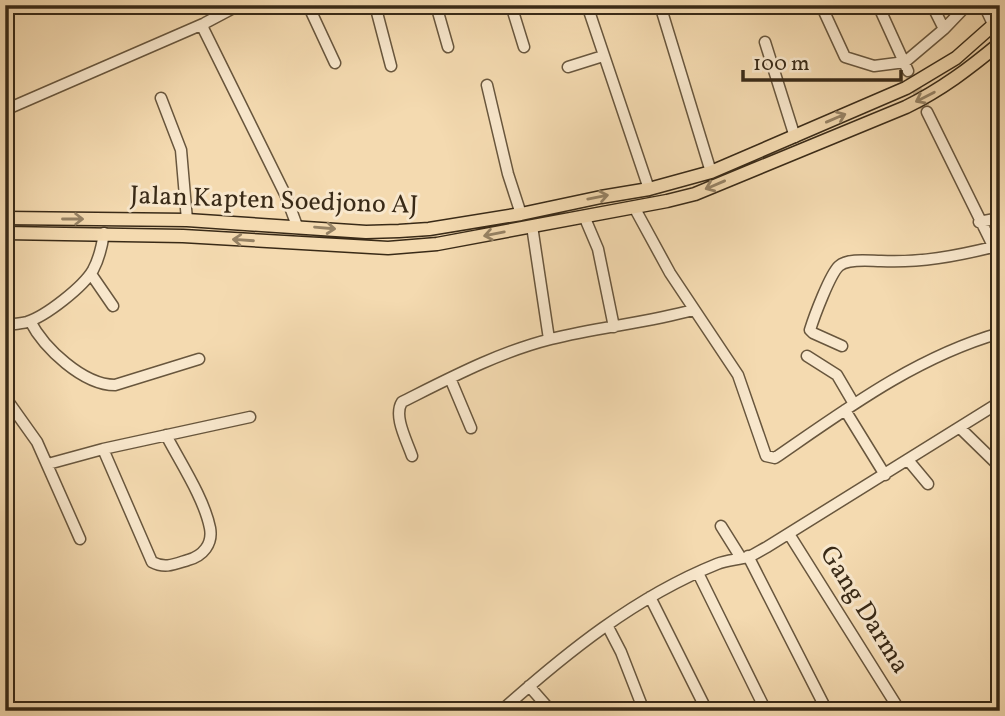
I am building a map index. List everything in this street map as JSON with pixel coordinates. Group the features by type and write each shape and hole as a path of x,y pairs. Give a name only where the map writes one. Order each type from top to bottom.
{"main road":[{"name":"Jalan Kapten Soedjono AJ","path":"5,218 187,219 366,232 399,231 429,229 521,214 649,189 711,172 929,76 956,58 996,22"},
{"name":"Jalan Kapten Soedjono AJ","path":"5,233 104,233 388,248 437,244 634,208 695,194 905,107 955,79 1000,43"},
{"path":"559,205 564,220"}],"street":[{"path":"5,110 204,24 239,5"},
{"path":"308,5 335,63"},
{"path":"375,5 391,66"},
{"path":"436,5 449,47"},
{"path":"511,5 524,47"},
{"path":"587,5 649,189"},
{"path":"660,5 711,172"},
{"path":"821,5 845,57 874,66 907,66 967,5"},
{"path":"878,5 907,66"},
{"path":"932,5 944,29"},
{"path":"984,5 996,22"},
{"path":"204,24 204,31 280,183 297,226"},
{"path":"765,42 794,137"},
{"path":"568,67 603,56"},
{"path":"488,85 508,174 521,214"},
{"path":"161,98 181,150 187,219"},
{"path":"926,112 1000,260"},
{"path":"634,208 693,310 738,375 766,456 775,458 916,365 970,342 1000,333"},
{"path":"584,216 598,249 614,327"},
{"path":"979,222 1000,218"},
{"path":"532,226 549,340"},
{"path":"5,325 30,321 57,304 91,274 101,250 104,233"},
{"path":"842,346 813,333 810,328 834,273 843,264 867,261 909,262 955,256 993,247"},
{"path":"91,274 113,306"},
{"path":"412,456 399,416 400,404 450,378 549,340 693,310"},
{"path":"30,321 48,348 58,357 104,384 116,384 199,359"},
{"path":"807,356 837,375 884,475"},
{"path":"450,378 471,428"},
{"path":"5,397 37,442 80,539"},
{"path":"501,711 607,625 650,597 718,564 745,557 789,534 1000,402"},
{"path":"48,464 103,449 250,417"},
{"path":"960,428 1000,467"},
{"path":"103,449 152,562 169,566 198,557 204,552 210,537 210,528 202,506 166,435"},
{"path":"908,460 928,484"},
{"path":"721,526 745,557 827,711"},
{"name":"Gang Darma","path":"789,534 900,711"},
{"path":"698,573 766,711"},
{"path":"650,597 707,711"},
{"path":"607,625 621,652 644,711"},
{"path":"529,686 551,711"}],"tunnel":[{"path":"908,71 927,112"}]}
